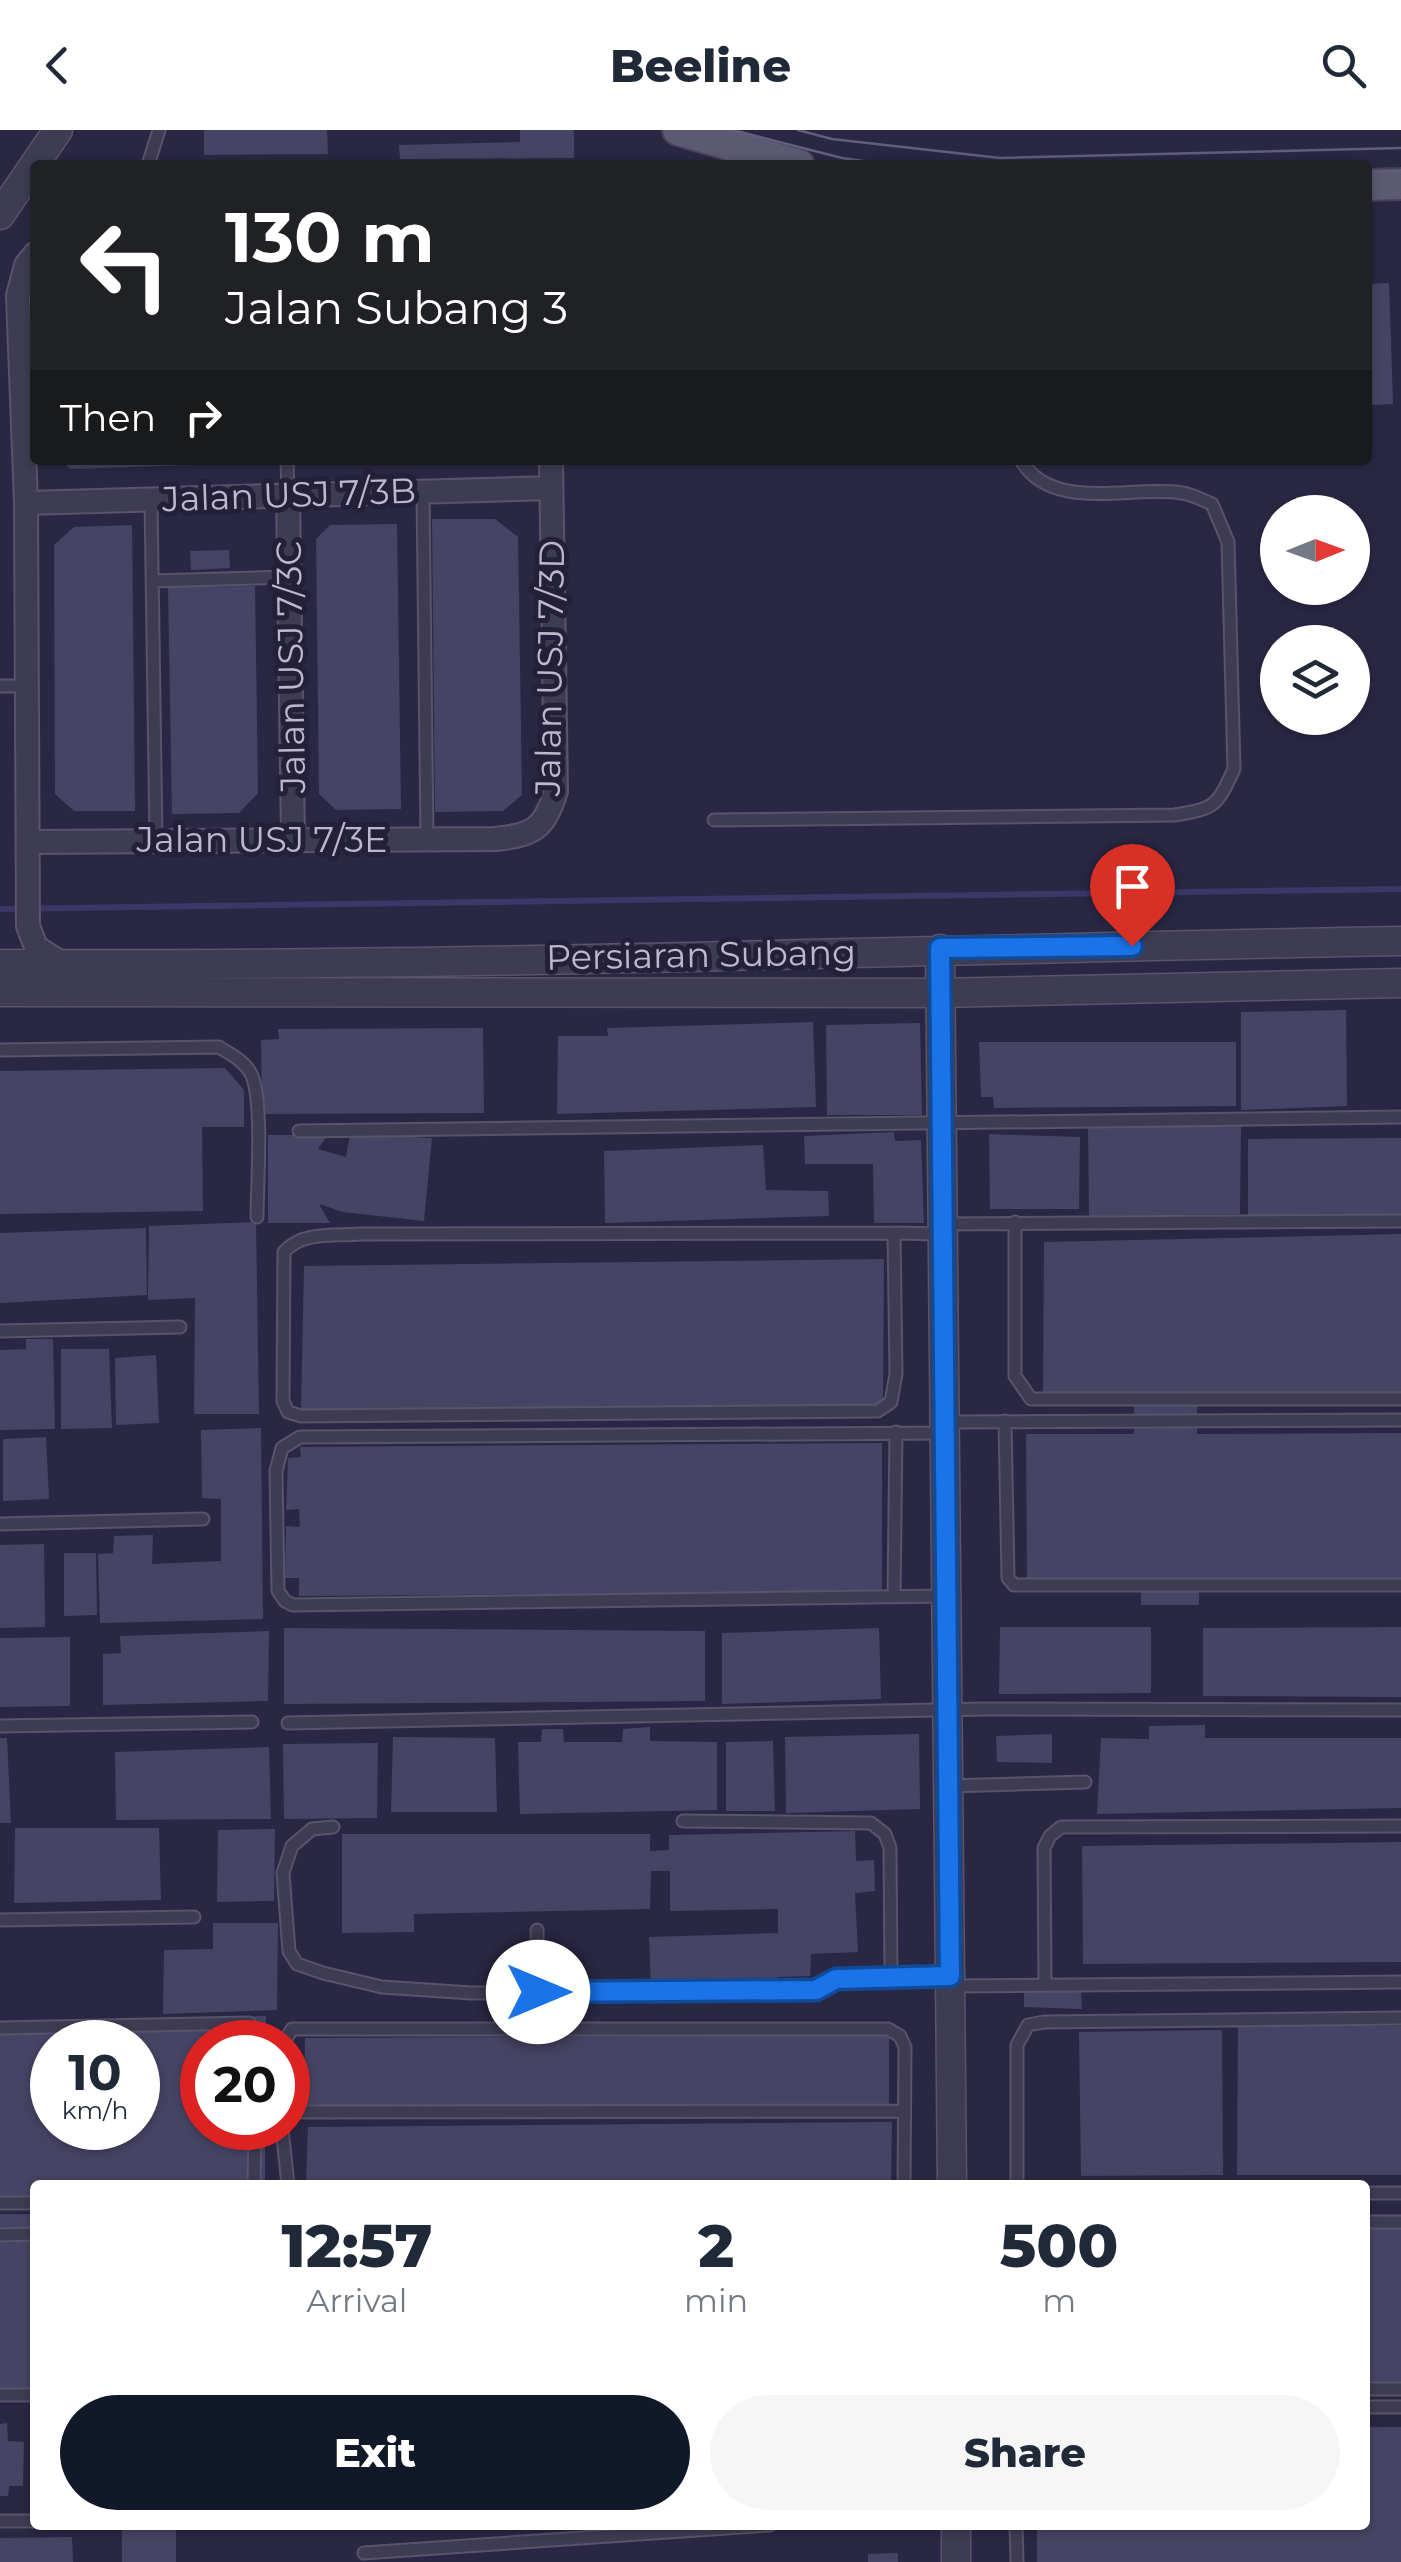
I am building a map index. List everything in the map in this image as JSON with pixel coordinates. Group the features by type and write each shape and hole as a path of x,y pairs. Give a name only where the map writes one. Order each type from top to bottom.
{"main road":[{"path":"678,130 783,160"},
{"path":"1372,185 1401,184"}],"street":[{"path":"0,215 30,178"},
{"path":"30,261 18,296 28,348 28,926 36,947 64,965"},
{"name":"Jalan USJ 7/3D","path":"495,839 537,829 549,813 556,791 551,465"},
{"name":"Jalan USJ 7/3B","path":"26,503 551,488"},
{"name":"Jalan USJ 7/3C","path":"288,495 293,838"},
{"name":"Jalan USJ 7/3E","path":"30,842 495,839"},
{"path":"0,961 18,945 28,926"},
{"name":"Persiaran Subang","path":"0,961 64,965 714,956 940,948 1401,941"},
{"path":"940,948 952,2180"},
{"name":"Persiaran Subang","path":"0,992 940,993 1401,983"},
{"path":"956,2530 956,2562"}],"lane":[{"path":"150,160 159,130"},
{"path":"287,465 288,495"},
{"path":"714,820 1174,815 1201,811 1220,800 1234,769 1228,542 1212,504 1184,493 1066,492 1029,474 1024,465"},
{"path":"423,492 428,839"},
{"path":"151,499 156,840"},
{"path":"152,581 289,577"},
{"path":"0,686 26,686"},
{"path":"0,1050 219,1046 242,1061 253,1074 257,1097 256,1217"},
{"path":"299,1131 1401,1117"},
{"path":"894,1233 896,1374 891,1402 878,1411 301,1416 288,1412 283,1401 284,1252 292,1242 307,1238 360,1234 894,1233 1015,1222 1401,1220"},
{"path":"1015,1222 1015,1376 1031,1399 1401,1399"},
{"path":"0,1331 180,1327"},
{"path":"1005,1420 1008,1578 1014,1585 1401,1585"},
{"path":"946,1596 293,1605 278,1591 276,1471 282,1448 300,1437 896,1432 1005,1420 1401,1420"},
{"path":"894,1596 896,1432"},
{"path":"0,1524 203,1519"},
{"path":"288,1723 948,1710 1401,1710"},
{"path":"0,1726 252,1722"},
{"path":"948,1786 1085,1782"},
{"path":"683,1821 870,1823 885,1834 890,1848 891,1978"},
{"path":"1045,1984 1044,1848 1061,1827 1401,1826"},
{"path":"332,1827 312,1829 292,1846 283,1873 289,1951 297,1964 382,1986 471,1993 816,1990 836,1979 891,1978 1045,1984 1401,1982"},
{"path":"0,1920 194,1917"},
{"path":"537,1930 538,1992"},
{"path":"1017,2180 1017,2046 1028,2025 1401,2018"},
{"path":"0,2028 180,2025"},
{"path":"310,2028 888,2029 900,2036 904,2047 904,2180"},
{"path":"310,2112 904,2111"},
{"path":"254,2180 255,2150"},
{"path":"284,2150 287,2180"},
{"path":"1370,2193 1401,2193"},
{"path":"0,2203 30,2203"},
{"path":"1370,2222 1401,2222"},
{"path":"0,2234 30,2234"},
{"path":"1370,2389 1401,2389"},
{"path":"0,2395 30,2395"},
{"path":"1370,2407 1401,2407"},
{"path":"0,2522 30,2520"},
{"path":"364,2553 698,2530"},
{"path":"1016,2530 1018,2562"}],"building":[{"path":"204,130 327,130 328,154 204,155"},
{"path":"520,130 574,130 574,158 400,159 399,145 520,142"},
{"path":"1389,283 1393,404 1372,405 1372,284"},
{"path":"66,465 193,465 70,469"},
{"path":"432,519 495,519 518,537 522,795 503,811 435,812"},
{"path":"397,524 401,809 336,810 319,794 316,539 330,525"},
{"path":"132,525 135,811 74,811 55,794 54,545 74,527"},
{"path":"229,550 230,568 191,570 190,551"},
{"path":"255,586 258,793 239,813 172,814 168,587"},
{"path":"1346,1010 1347,1106 1241,1110 1241,1012"},
{"path":"813,1022 816,1107 557,1114 558,1036 608,1036 607,1028"},
{"path":"920,1023 922,1115 827,1115 826,1025"},
{"path":"483,1028 484,1113 262,1114 261,1040 279,1039 278,1029"},
{"path":"979,1042 1236,1042 1236,1106 994,1108 993,1097 981,1097"},
{"path":"225,1068 244,1090 244,1127 202,1127 203,1211 0,1214 0,1071"},
{"path":"1241,1122 1240,1214 1089,1216 1088,1124"},
{"path":"894,1132 895,1141 921,1140 924,1223 874,1223 873,1164 805,1164 804,1136"},
{"path":"350,1134 432,1138 424,1221 343,1212 319,1204 330,1223 268,1223 268,1135 328,1135 318,1149 346,1157"},
{"path":"989,1134 1080,1137 1079,1209 990,1209"},
{"path":"1401,1138 1401,1215 1248,1216 1248,1139"},
{"path":"763,1145 766,1190 828,1191 829,1216 605,1223 604,1151"},
{"path":"256,1222 259,1414 194,1414 195,1298 148,1300 149,1226"},
{"path":"146,1228 147,1295 0,1303 0,1233"},
{"path":"1401,1234 1401,1395 1043,1397 1044,1242"},
{"path":"884,1259 883,1404 301,1410 304,1266"},
{"path":"26,1339 53,1339 55,1429 0,1430 0,1350 26,1349"},
{"path":"61,1349 109,1349 112,1428 61,1429"},
{"path":"156,1355 159,1423 116,1425 115,1358"},
{"path":"1134,1406 1197,1406 1197,1434 1401,1433 1401,1581 1199,1582 1199,1605 1141,1605 1141,1582 1027,1582 1026,1434 1134,1434"},
{"path":"261,1428 263,1619 100,1623 98,1554 113,1553 114,1536 153,1535 152,1564 221,1561 221,1499 202,1498 201,1430"},
{"path":"46,1437 49,1499 3,1501 3,1439"},
{"path":"882,1443 882,1592 299,1596 299,1578 285,1578 286,1526 300,1527 299,1509 286,1510 288,1458 301,1457 300,1447"},
{"path":"44,1544 45,1627 0,1628 0,1545"},
{"path":"64,1553 96,1553 97,1615 64,1616"},
{"path":"1000,1627 1151,1627 1151,1693 999,1694"},
{"path":"1401,1627 1401,1697 1203,1696 1203,1628"},
{"path":"284,1628 705,1631 705,1701 284,1704"},
{"path":"879,1628 881,1699 722,1704 722,1633"},
{"path":"269,1631 268,1701 103,1705 103,1654 121,1653 120,1636"},
{"path":"70,1637 70,1706 0,1707 0,1638"},
{"path":"1205,1725 1205,1738 1401,1738 1401,1808 1097,1814 1101,1738 1149,1739 1149,1726"},
{"path":"650,1727 650,1741 717,1742 717,1810 520,1814 518,1742 541,1742 542,1729 563,1729 564,1742 622,1742 623,1729"},
{"path":"919,1734 920,1809 786,1813 785,1737"},
{"path":"1052,1734 1052,1763 997,1762 996,1736"},
{"path":"393,1737 495,1738 497,1812 391,1812"},
{"path":"0,1738 7,1738 11,1823 0,1823"},
{"path":"773,1741 775,1811 726,1811 726,1742"},
{"path":"378,1743 377,1818 284,1819 283,1744"},
{"path":"269,1747 271,1819 116,1820 115,1752"},
{"path":"15,1828 159,1828 161,1900 14,1903"},
{"path":"275,1829 274,1901 217,1902 218,1830"},
{"path":"855,1831 856,1861 874,1860 875,1891 855,1893 858,1952 811,1954 810,1976 777,1977 778,1985 651,1988 649,1937 778,1933 778,1909 670,1911 670,1871 651,1871 650,1909 414,1914 414,1932 342,1933 342,1834 650,1834 650,1851 669,1850 669,1835"},
{"path":"1401,1842 1401,1962 1083,1964 1082,1846"},
{"path":"213,1923 278,1923 277,2010 163,2014 164,1950 213,1949"},
{"path":"1024,1990 1081,1991 1082,2009 1024,2007"},
{"path":"266,2016 266,2020 180,2020 180,2150 265,2150 265,2180 30,2180 30,2204 0,2204 0,2023 30,2022 30,2150 160,2150 160,2020 114,2020"},
{"path":"1238,2026 1401,2026 1401,2175 1237,2175"},
{"path":"1222,2030 1223,2175 1081,2176 1079,2032"},
{"path":"889,2035 889,2105 310,2106 310,2038"},
{"path":"892,2122 891,2180 306,2180 310,2127"},
{"path":"0,2214 30,2214 30,2402 0,2402"},
{"path":"1370,2229 1401,2229 1401,2382 1370,2382"},
{"path":"7,2423 8,2441 24,2442 23,2486 9,2486 8,2496 0,2496 0,2424"},
{"path":"1370,2427 1401,2427 1401,2562 1037,2562 1037,2530 1370,2530"},
{"path":"122,2530 176,2530 176,2562 122,2562"},
{"path":"72,2537 73,2562 0,2562 0,2538"},
{"path":"898,2553 898,2562 868,2562 868,2554"}],"waterway":[{"path":"0,909 1401,889"}],"tram line":[{"path":"732,130 856,160"},
{"path":"798,130 832,139 1000,158 1401,148"},
{"path":"1372,172 1401,171"}],"route":[{"path":"538,1992 816,1990 836,1979 950,1976 940,948 1132,946"}]}
